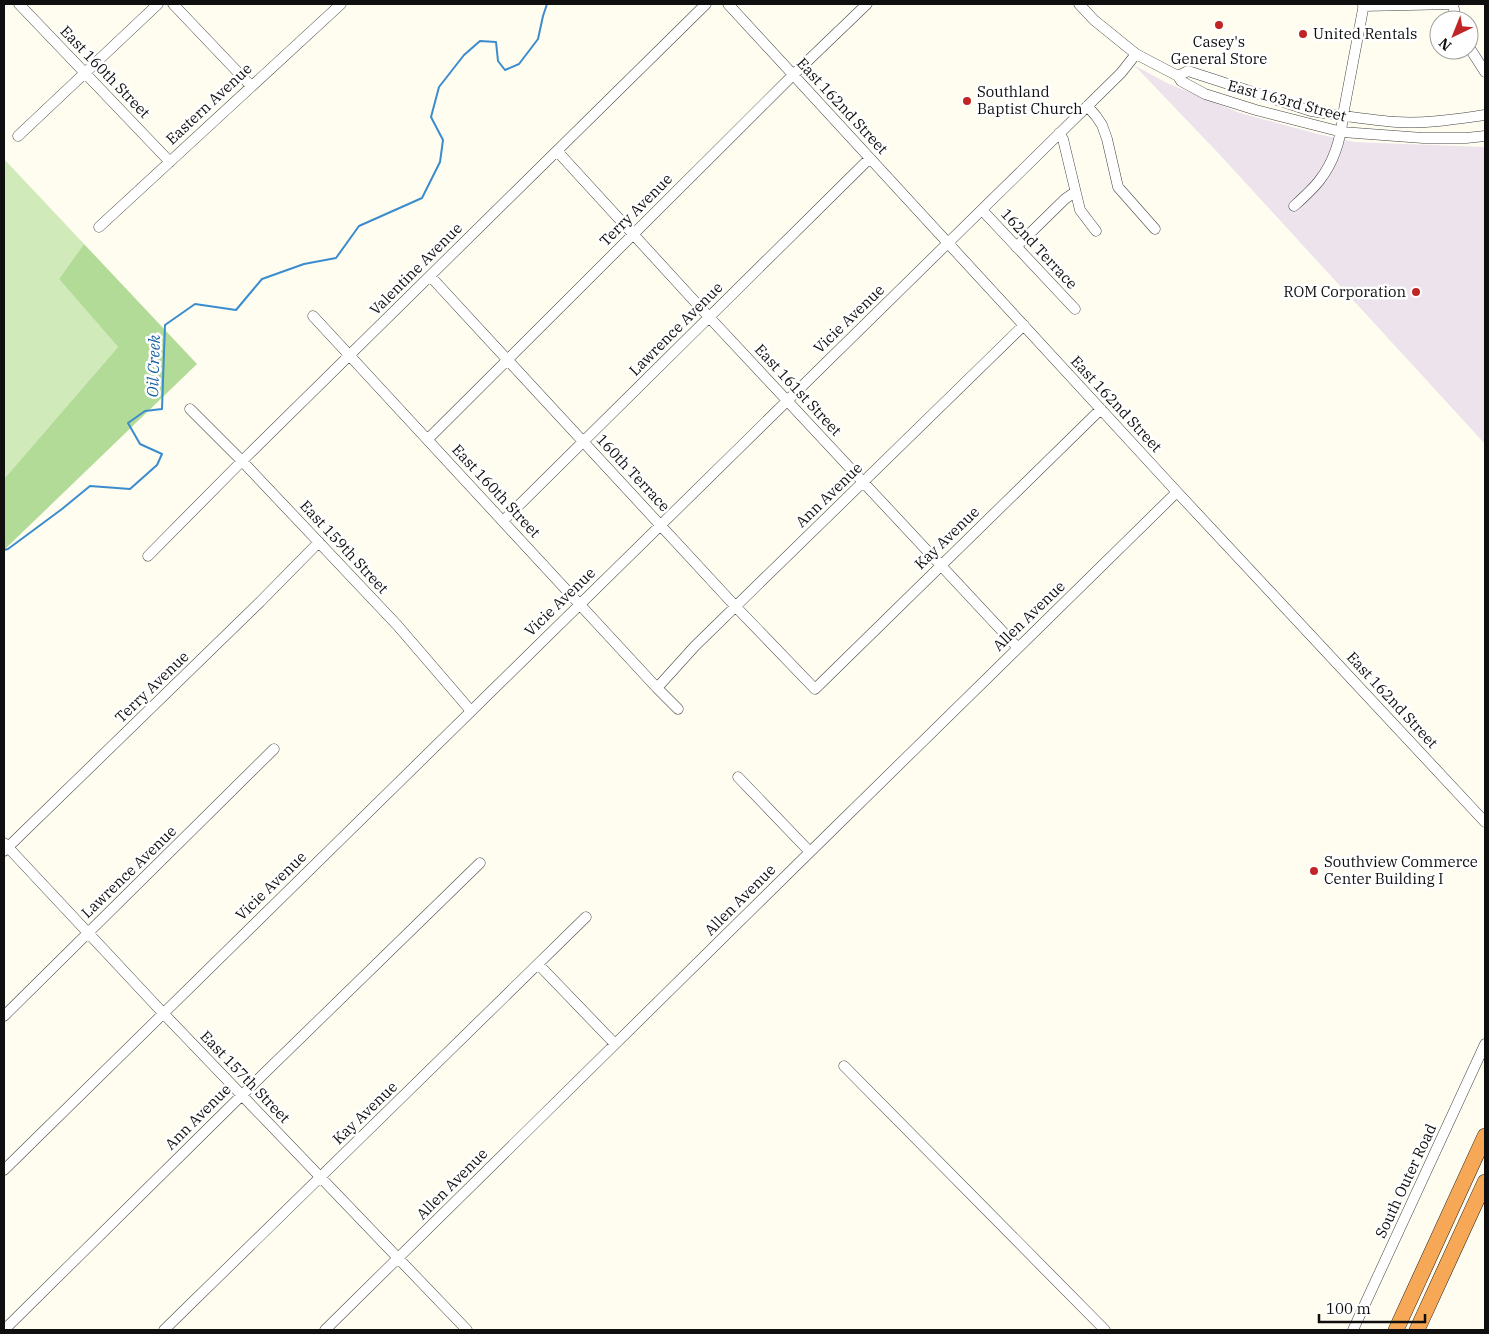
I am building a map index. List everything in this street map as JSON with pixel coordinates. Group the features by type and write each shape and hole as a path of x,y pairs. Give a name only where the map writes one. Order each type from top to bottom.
{"highway":[{"path":"1396,1330 1485,1136"},
{"path":"1417,1330 1485,1182"}],"street":[{"name":"East 160th Street","path":"18,4 170,162"},
{"path":"18,136 158,4"},
{"path":"173,4 251,86"},
{"name":"Eastern Avenue","path":"99,228 340,4"},
{"name":"Valentine Avenue","path":"148,556 706,4"},
{"name":"East 162nd Street","path":"728,4 1177,492 1485,822"},
{"name":"Terry Avenue","path":"428,439 793,75 867,4"},
{"name":"East 163rd Street","path":"1079,4 1094,20 1136,54 1178,76 1181,81 1205,94 1256,110 1342,132 1423,138 1485,136"},
{"path":"1294,206 1319,182 1332,162 1342,132 1364,5 1454,4"},
{"name":"Vicie Avenue","path":"4,1170 1060,134 1121,73 1136,54"},
{"path":"1477,60 1485,72"},
{"name":"East 163rd Street","path":"1178,76 1188,71 1311,111 1396,122 1434,122 1483,113"},
{"path":"1087,106 1102,125 1118,188 1155,229"},
{"path":"1060,134 1063,139 1080,210 1096,232"},
{"name":"East 161st Street","path":"557,151 1018,648"},
{"name":"Lawrence Avenue","path":"503,521 870,158"},
{"path":"1016,247 1075,192"},
{"name":"162nd Terrace","path":"982,210 1074,309"},
{"name":"160th Terrace","path":"430,276 736,607 815,689"},
{"name":"East 160th Street","path":"313,316 678,709"},
{"name":"Ann Avenue","path":"657,688 696,646 1024,325"},
{"name":"East 159th Street","path":"190,409 242,461 397,625 472,711"},
{"name":"Kay Avenue","path":"815,689 1101,409"},
{"name":"Allen Avenue","path":"326,1330 1177,492"},
{"name":"Terry Avenue","path":"5,848 260,602 319,542"},
{"name":"Lawrence Avenue","path":"4,1016 274,750"},
{"path":"738,777 810,852"},
{"name":"East 157th Street","path":"5,848 467,1330"},
{"name":"Ann Avenue","path":"4,1330 480,864"},
{"name":"Kay Avenue","path":"164,1330 586,917"},
{"path":"538,964 616,1044"},
{"name":"South Outer Road","path":"1353,1330 1485,1044"},
{"path":"844,1066 1106,1330"}],"shaded area":[{"path":"1134,65 1167,83 1240,113 1318,134 1354,142 1484,147 1485,444 1220,155"}],"green space":[{"path":"4,159 84,244 59,279 118,347 4,479"},
{"path":"84,244 197,364 4,550 4,479 118,347 59,279"}],"waterway":[{"name":"Oil Creek","path":"4,550 62,509 90,486 130,489 157,465 162,454 140,444 128,423 145,411 162,409 165,325 195,304 236,310 262,279 304,264 336,258 359,226 422,198 440,162 443,140 431,117 439,87 464,55 480,41 496,42 498,61 505,70 519,64 538,39 547,4"}],"place":[{"name":"Casey's General Store","path":"1219,25"},
{"name":"United Rentals","path":"1303,34"},
{"name":"Southland Baptist Church","path":"967,101"},
{"name":"ROM Corporation","path":"1416,292"},
{"name":"Southview Commerce Center Building I","path":"1314,871"}]}
